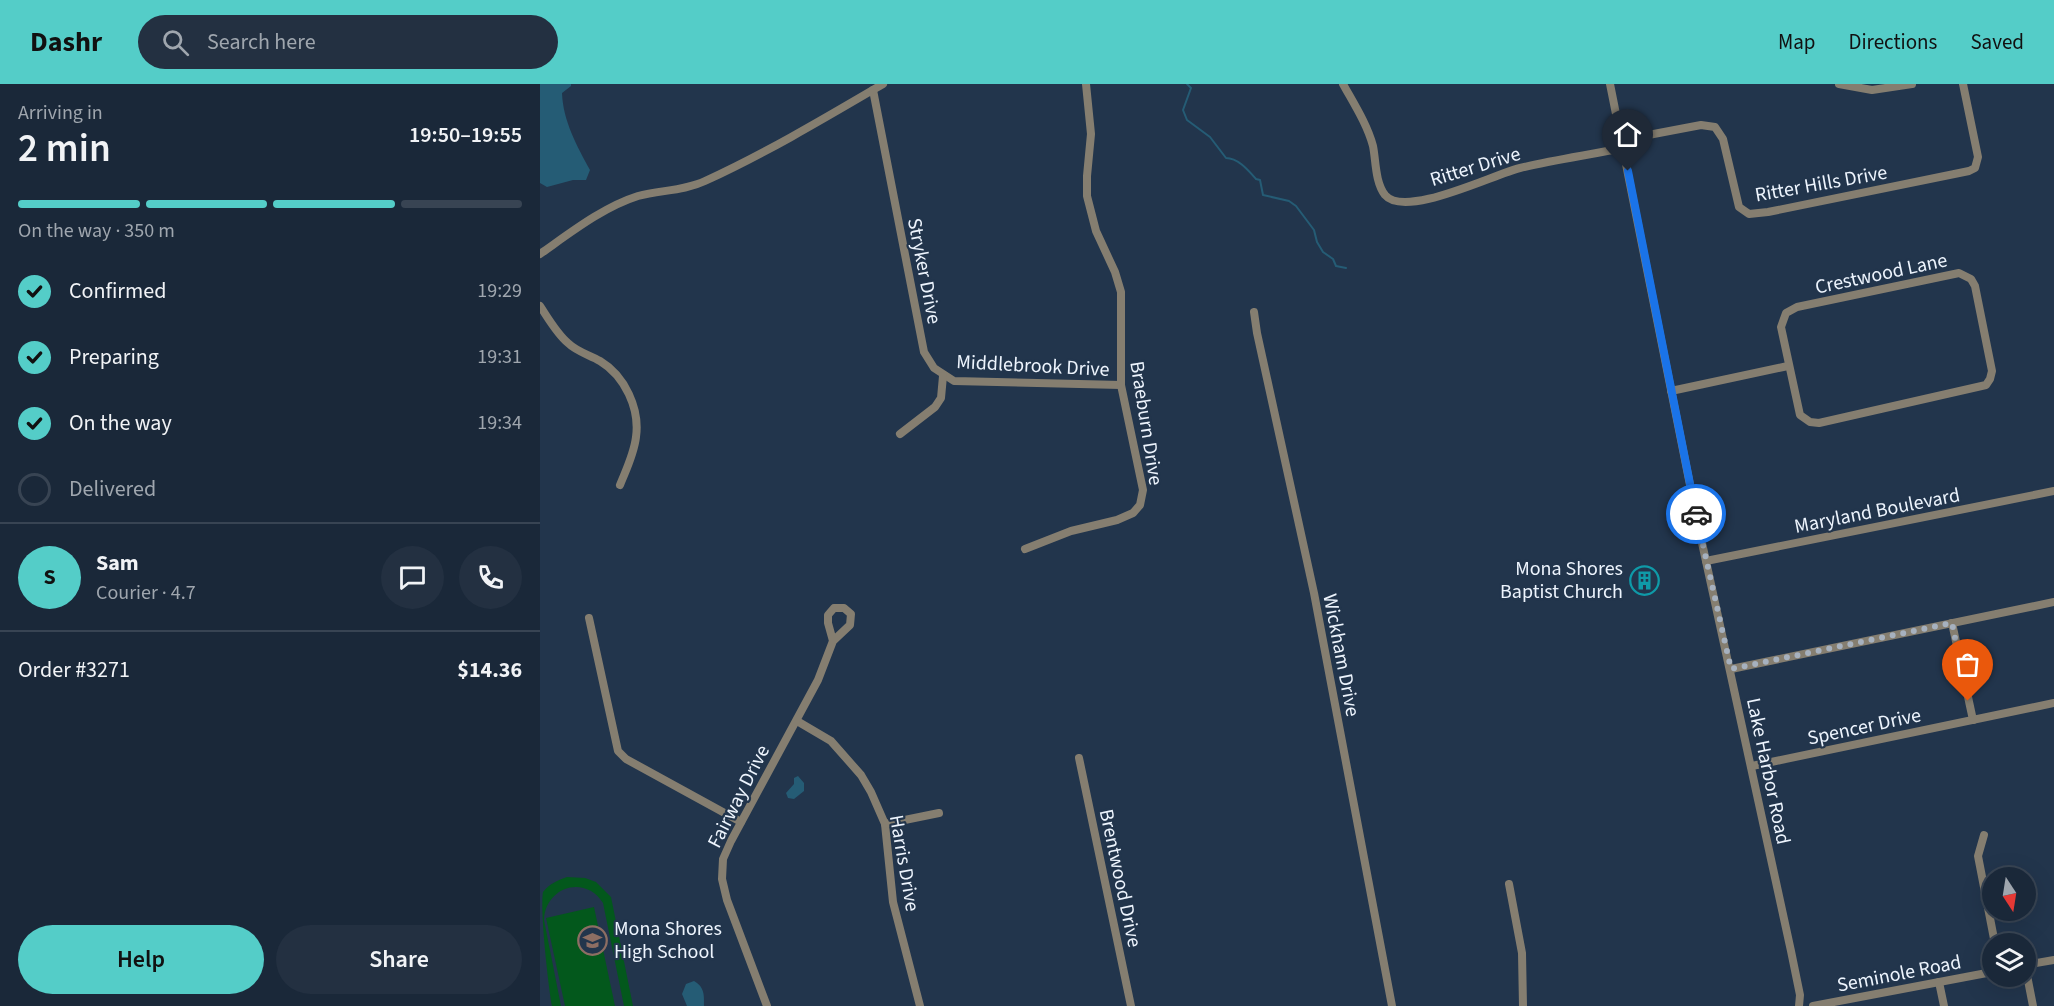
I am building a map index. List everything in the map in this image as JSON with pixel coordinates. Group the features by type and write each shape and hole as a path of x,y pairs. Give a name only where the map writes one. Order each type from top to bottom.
{"street":[{"path":"540,254 569,233 620,203 641,195 670,192 702,183 783,141 883,84"},
{"name":"Braeburn Drive","path":"1025,549 1071,531 1117,520 1133,513 1140,506 1143,490 1121,385 1120,292 1115,272 1096,231 1087,196 1091,134 1086,84"},
{"name":"Ritter Drive","path":"1343,84 1362,119 1372,145 1382,190 1391,200 1398,202 1456,192 1519,168 1623,144"},
{"name":"Lake Harbor Road","path":"1610,84 1706,561 1800,995 1799,1006"},
{"path":"1839,84 1872,90 1912,84"},
{"name":"Ritter Hills Drive","path":"1623,144 1701,125 1715,128 1723,139 1737,203 1749,214 1768,212 1975,168 1978,157 1963,84"},
{"name":"Stryker Drive","path":"873,90 924,352 934,368 943,376"},
{"name":"Crestwood Lane","path":"1959,273 1971,279 1975,286 1992,371 1989,382 1982,388 1815,423 1806,421 1798,411 1788,366 1781,323 1786,313 1793,308 1959,273"},
{"path":"540,306 567,343 613,371 630,396 637,422 636,437 630,461 620,485"},
{"name":"Wickham Drive","path":"1254,312 1314,593 1392,1006"},
{"path":"1671,391 1788,366"},
{"path":"900,434 935,407 941,398 943,376"},
{"name":"Middlebrook Drive","path":"943,376 954,381 1121,385"},
{"name":"Maryland Boulevard","path":"1706,561 2054,491"},
{"path":"1731,669 2054,602"},
{"path":"589,618 618,751 626,759 741,822"},
{"path":"1952,623 1972,720"},
{"name":"Fairway Drive","path":"767,1006 727,900 722,879 723,859 818,680 833,641"},
{"name":"Spencer Drive","path":"1752,766 2054,703"},
{"name":"Harris Drive","path":"797,721 831,741 847,758 871,792 885,824 893,902 920,1006"},
{"name":"Brentwood Drive","path":"1079,758 1131,1006"},
{"path":"885,824 939,813"},
{"path":"1984,836 1978,856 1993,933"},
{"path":"1509,884 1522,953 1523,1006"},
{"path":"2036,963 2054,960"},
{"name":"Seminole Road","path":"1813,1006 1854,1002 1982,974"},
{"path":"1940,982 1944,1006"},
{"path":"2029,987 2033,1006"}],"green space":[{"path":"567,877 585,878 596,882 611,897 633,1006 624,1006 603,903 595,894 577,887 558,892 546,909 544,920 561,1006 552,1006 543,930 543,892 554,883"},
{"path":"594,907 615,1006 565,1006 546,918"}],"water":[{"path":"540,84 571,84 562,93 563,103 572,133 590,170 586,180 573,180 547,187 540,183"},
{"path":"798,776 804,783 804,791 794,799 788,798 786,793 794,784 794,778"},
{"path":"694,981 702,989 704,1006 687,1006 682,994 686,984"}],"waterway":[{"path":"1187,84 1191,88 1183,110 1187,120 1210,137 1226,158 1239,162 1256,179 1260,180 1263,195 1289,201 1296,206 1314,230 1323,252 1333,259 1336,266 1346,268"}],"way so far":[{"path":"1696,514 1731,669 1952,623 1968,701"}],"place":[{"name":"Mona Shores Baptist Church","path":"1644,580"},
{"name":"Mona Shores High School","path":"593,940"}],"route":[{"path":"1628,171 1696,514"}]}
